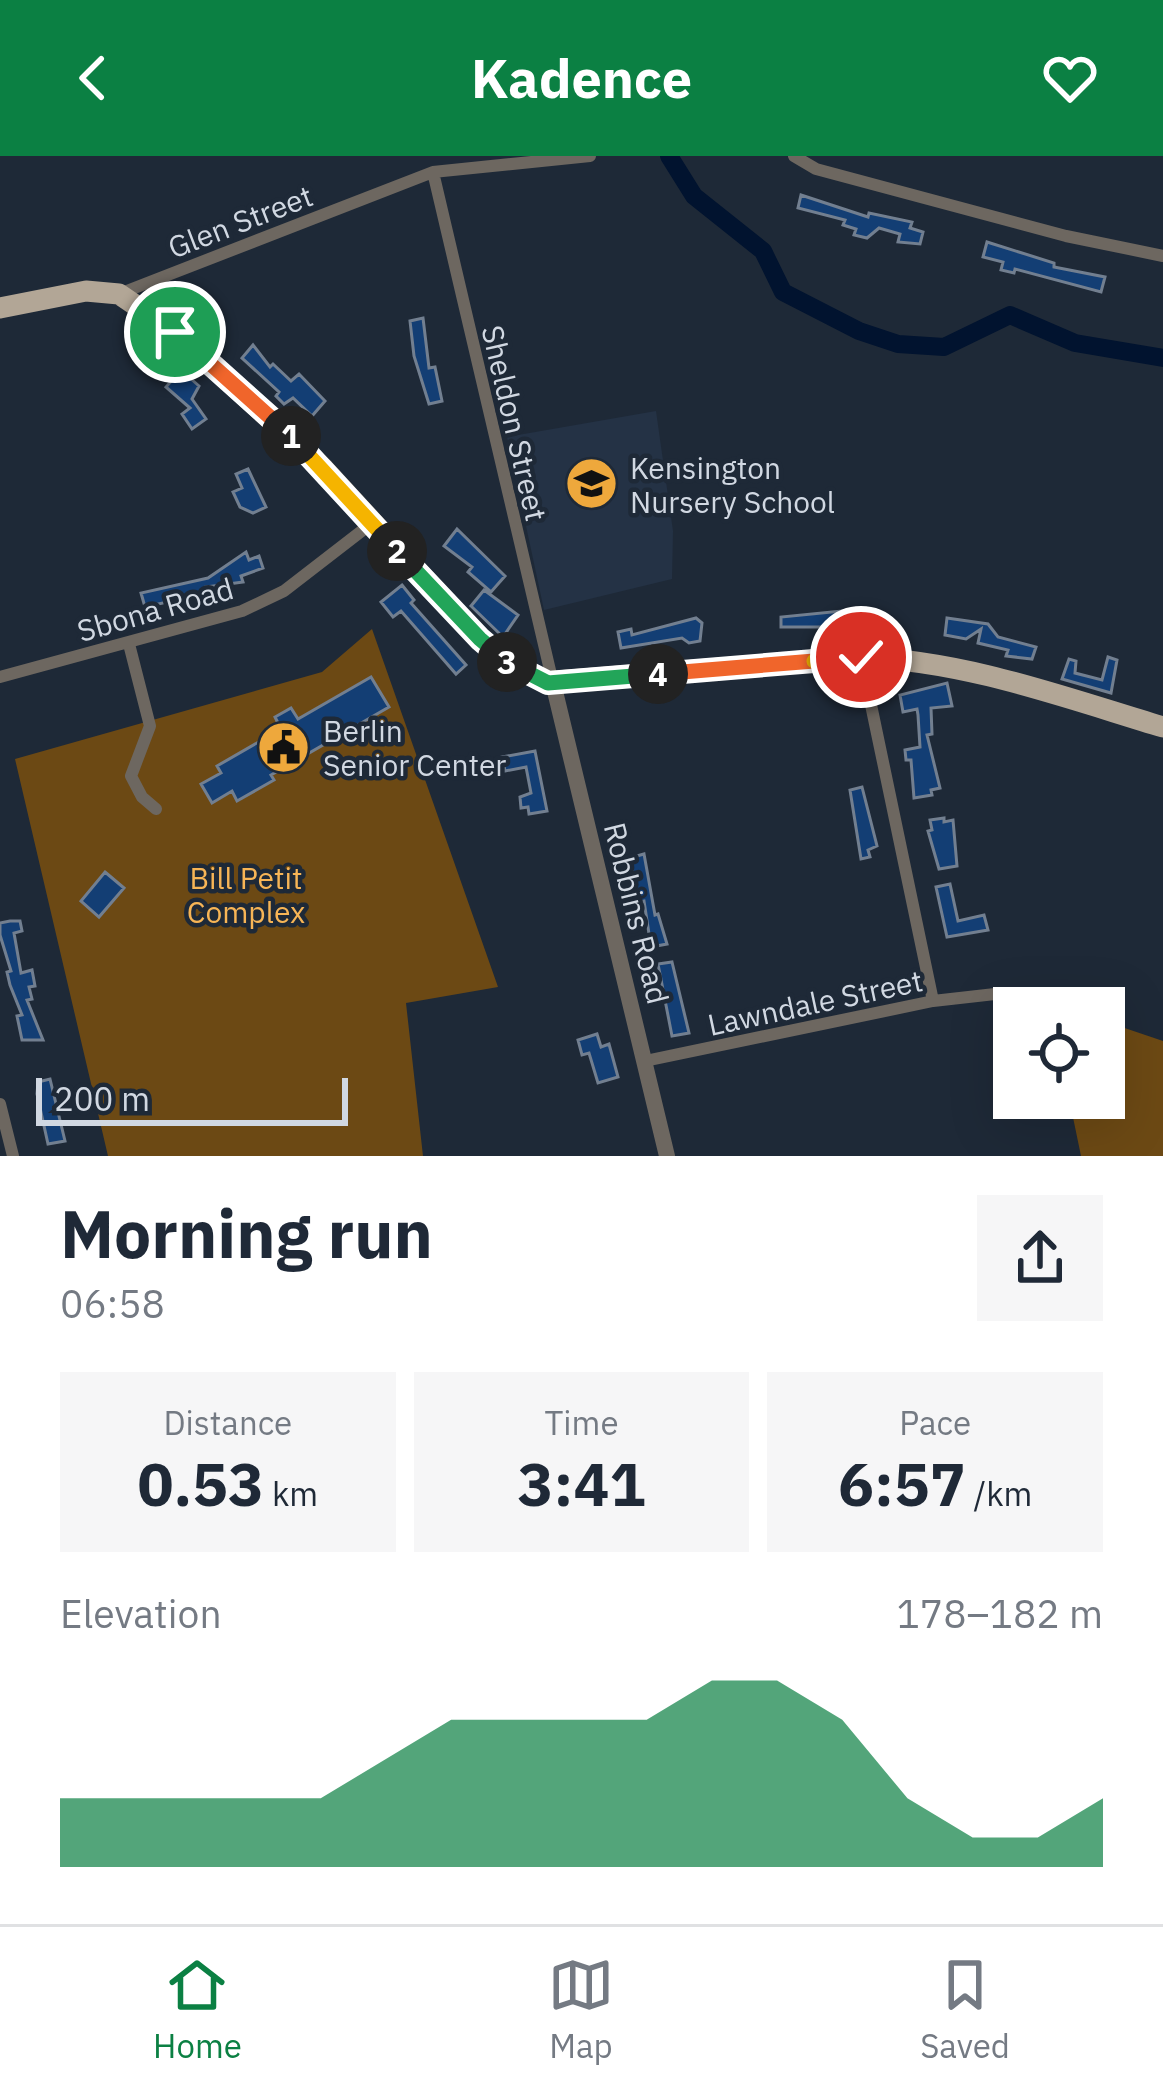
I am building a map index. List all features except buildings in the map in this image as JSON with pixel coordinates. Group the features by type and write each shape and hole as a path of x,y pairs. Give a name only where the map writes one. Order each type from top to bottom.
{"main road":[{"path":"0,308 86,291 118,294 175,332 261,407 480,639 525,674 553,683 861,657 961,667 1163,727"}],"street":[{"name":"Glen Street","path":"118,294 433,172 590,156"},
{"path":"794,156 816,169 1066,236 1163,256"},
{"name":"Sheldon Street","path":"433,172 553,683"},
{"name":"Sbona Road","path":"0,677 242,611 284,591 372,523"},
{"path":"129,644 150,725 131,776 142,797 157,809"},
{"path":"861,657 933,1001"},
{"name":"Robbins Road","path":"553,683 667,1156"},
{"name":"Lawndale Street","path":"645,1061 933,1001 993,994"},
{"path":"0,1104 13,1156"}],"shaded area":[{"name":"Kensington Nursery School","path":"656,411 673,531 672,579 544,610 507,437"}],"green space":[{"name":"Bill Petit Complex","path":"372,629 498,987 406,1003 423,1156 108,1156 15,759 322,672"},
{"path":"1125,1028 1163,1041 1163,1156 1081,1156 1073,1119 1125,1119"}],"waterway":[{"path":"669,156 694,196 763,251 783,292 859,331 898,344 944,347 1010,315 1075,343 1163,358"}],"place":[{"name":"Kensington Nursery School","path":"591,484"},
{"name":"Berlin Senior Center","path":"284,747"}],"route":[{"path":"175,332 325,469 480,639 531,677 563,683 861,657"}]}
